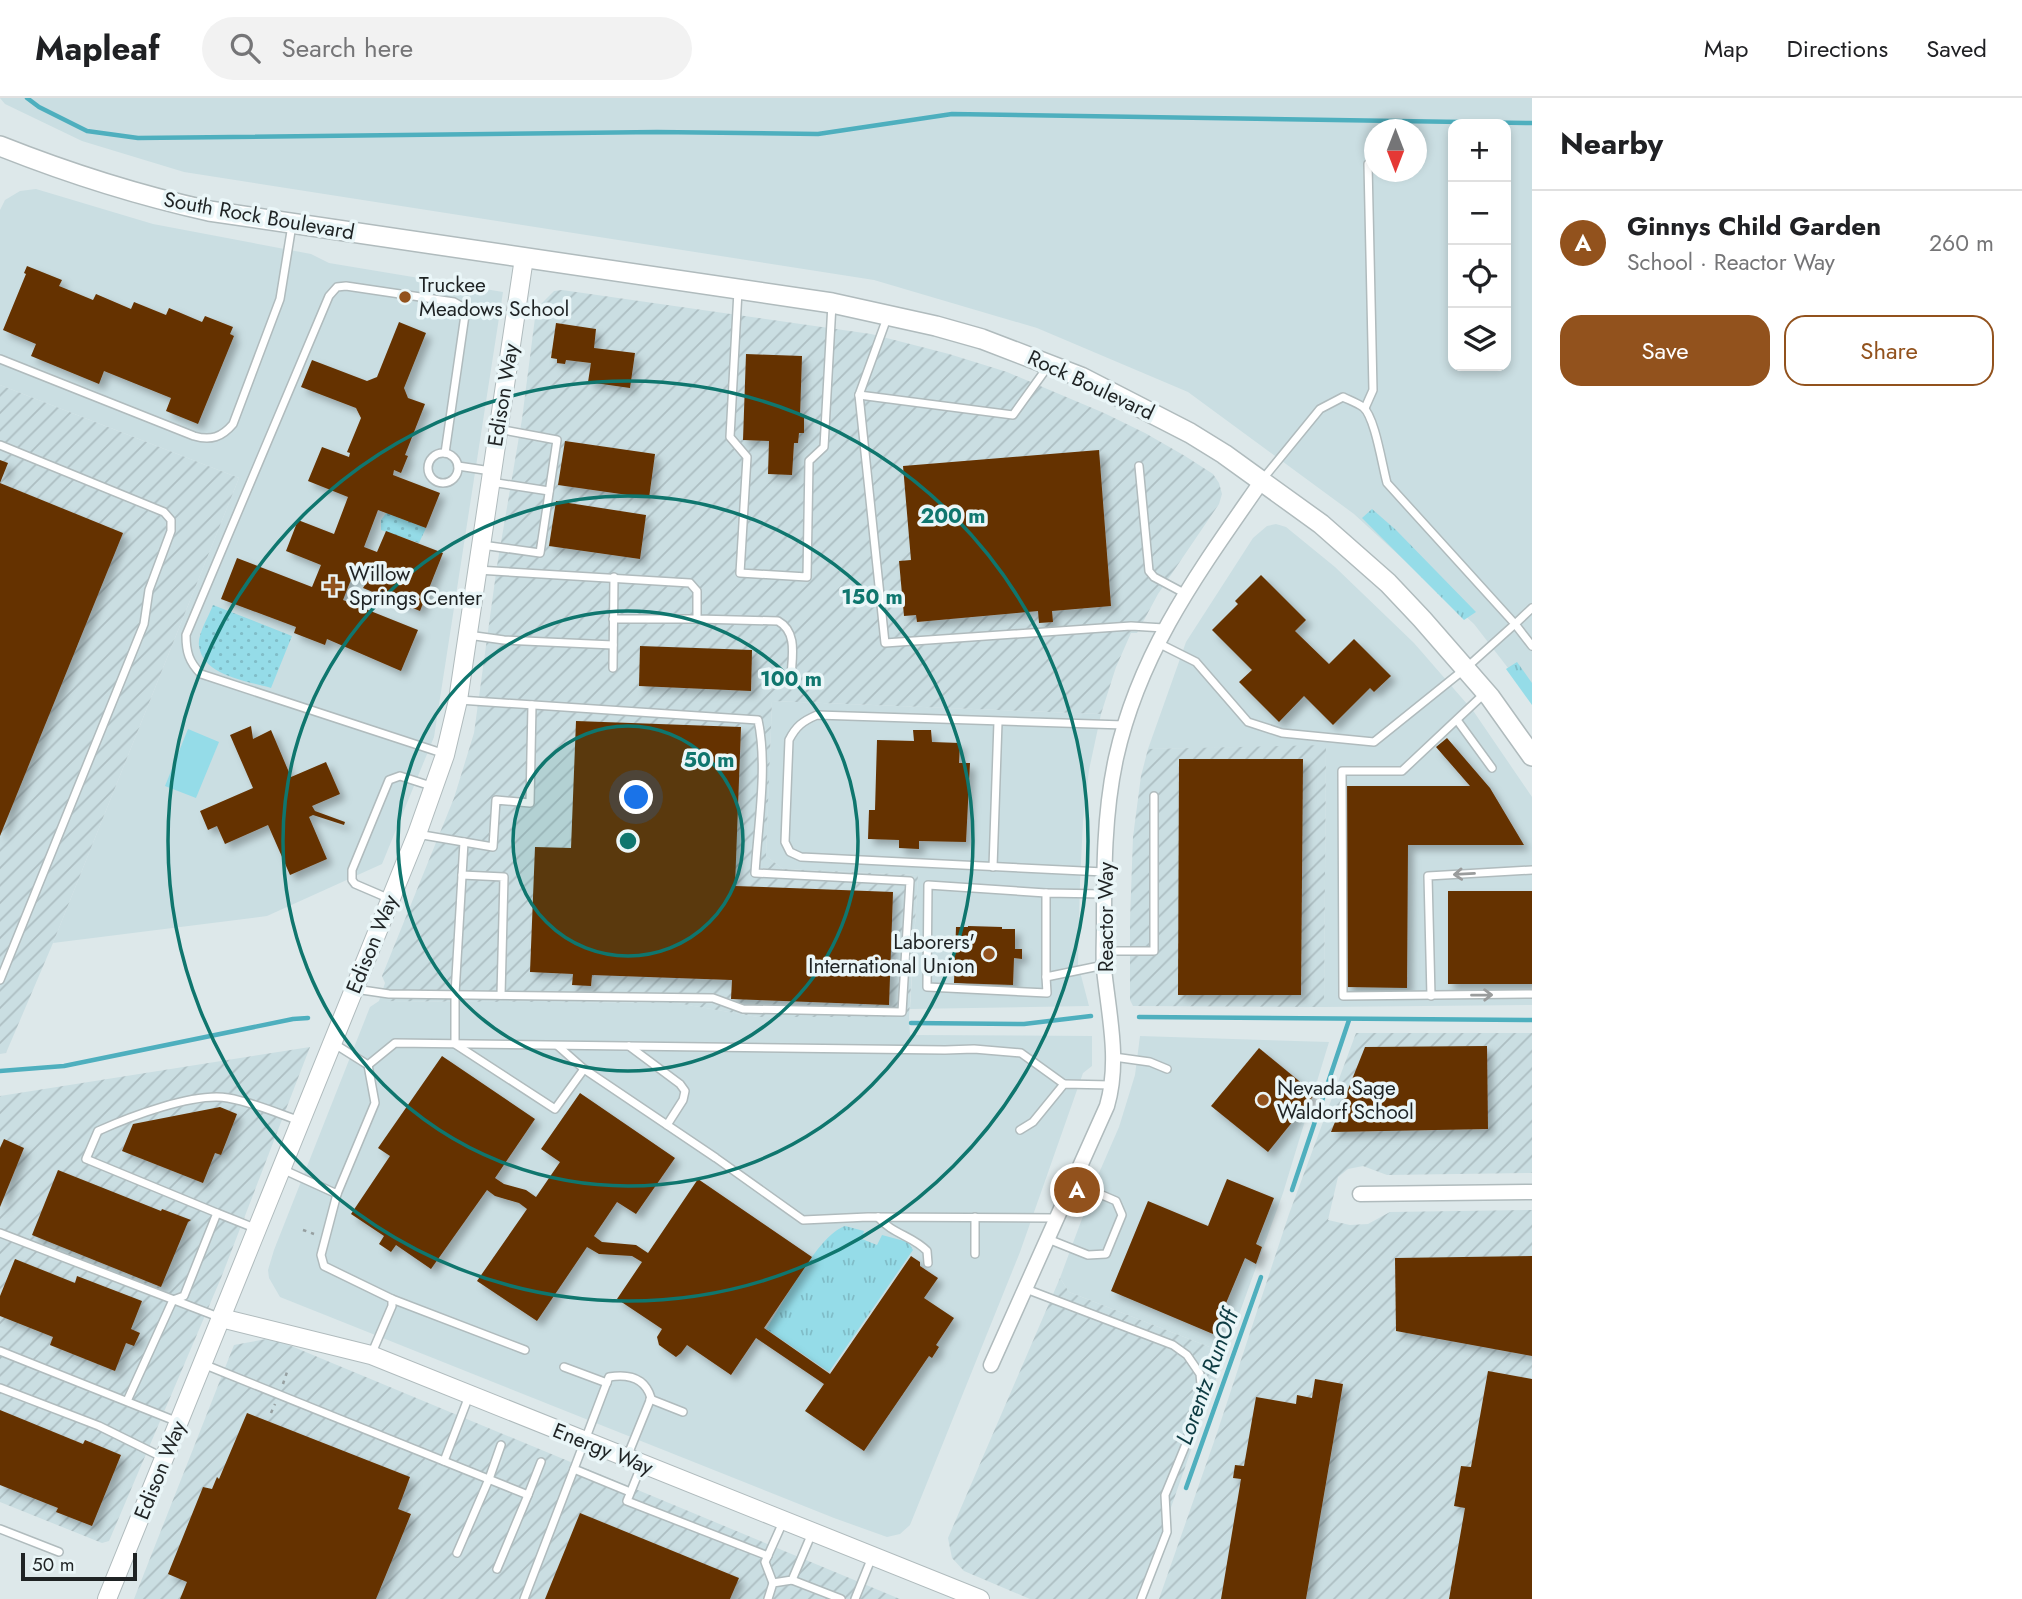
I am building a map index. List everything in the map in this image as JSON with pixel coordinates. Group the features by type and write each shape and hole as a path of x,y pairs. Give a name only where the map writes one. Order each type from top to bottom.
{"main road":[{"name":"South Rock Boulevard","path":"0,146 60,169 133,192 209,211 524,257"},
{"name":"Rock Boulevard","path":"524,257 889,314 982,339 1116,394 1224,454 1301,509 1354,552 1388,583 1466,668 1532,756"}],"street":[{"name":"Edison Way","path":"107,1599 391,899 446,755 458,700 524,257"},
{"name":"Reactor Way","path":"990,1366 1107,1106 1113,1085 1114,1034 1104,958 1104,894 1109,799 1125,725 1164,628 1184,593 1261,482"},
{"path":"1360,1194 1532,1192"},
{"name":"Energy Way","path":"221,1318 371,1355 970,1597"}],"lane":[{"path":"1365,408 1373,390 1368,182"},
{"path":"0,359 194,436 205,439 222,435 233,424 280,299 293,224"},
{"path":"445,453 465,315 461,306 454,302 346,286 337,287 329,296 186,635 186,650 191,663 201,674 446,755"},
{"path":"738,289 730,437 747,457 740,573 807,577 809,461 824,447 832,303"},
{"path":"889,314 859,395 885,643 1131,626 1164,628"},
{"path":"859,395 1013,415 1050,365"},
{"path":"1261,482 1320,408 1343,397 1365,408 1374,424 1387,483 1532,646"},
{"path":"481,544 540,553 550,491 557,440 498,428"},
{"path":"0,445 164,512 171,520 171,531 149,590 144,624 0,980"},
{"path":"445,453 454,457 458,466 453,479 444,482 435,480 429,472 430,463 436,455 445,453"},
{"path":"458,466 490,477 550,491"},
{"path":"1139,466 1149,570 1154,577 1184,593"},
{"path":"477,570 690,583 697,591 697,619"},
{"path":"613,668 614,577"},
{"path":"1157,643 1196,662 1248,722 1282,733 1374,742 1466,668 1532,608"},
{"path":"614,619 778,621 786,626 792,638 791,677"},
{"path":"467,635 504,640 613,645"},
{"path":"1486,692 1402,771 1342,771 1343,996 1532,994"},
{"path":"354,989 389,994 713,998 743,1009 902,1012 910,881 755,873 761,770 761,733 758,720 458,700"},
{"path":"417,834 492,847 496,800 530,803 533,705"},
{"path":"1105,872 801,856 790,852 785,842 789,740 796,728 817,715 1125,725"},
{"path":"1457,720 1492,768"},
{"path":"993,867 998,722"},
{"path":"391,899 355,884 352,870 389,780 400,776 435,788"},
{"path":"1046,977 1104,958 1154,951 1154,796"},
{"path":"455,1044 455,994 464,842"},
{"path":"1431,996 1428,876 1532,870"},
{"path":"462,875 504,877 501,995"},
{"path":"1046,893 1047,993 927,987 928,885 1104,894"},
{"path":"333,1042 368,1065 375,1103 337,1194 321,1255 324,1266 392,1299 525,1350"},
{"path":"368,1065 395,1043 974,1049 1021,1053 1064,1084 1113,1085"},
{"path":"455,1044 555,1109 584,1069"},
{"path":"558,1045 584,1069 803,1220 878,1217 1055,1218"},
{"path":"629,1046 680,1084 685,1091 683,1100 667,1125"},
{"path":"1113,1057 1150,1062 1167,1069"},
{"path":"1020,1130 1033,1122 1064,1084"},
{"path":"257,1229 86,1159 98,1131 134,1115 189,1100 226,1097 301,1121"},
{"path":"281,1169 337,1194"},
{"path":"1048,1239 1088,1255 1106,1254 1122,1215 1116,1201 1072,1182"},
{"path":"127,1401 173,1300 184,1296 217,1213"},
{"path":"878,1217 887,1227 920,1244 927,1251 928,1263"},
{"path":"975,1217 975,1254"},
{"path":"0,1233 221,1318"},
{"path":"1026,1289 1173,1345 1187,1355 1200,1374 1202,1395 1165,1495 1167,1532 1141,1599"},
{"path":"371,1355 392,1306 392,1299"},
{"path":"0,1351 179,1422"},
{"path":"203,1363 528,1494"},
{"path":"564,1367 607,1383"},
{"path":"524,1599 609,1377 626,1375 641,1382 649,1391 650,1399 627,1501 768,1556"},
{"path":"0,1388 99,1426 164,1459"},
{"path":"444,1461 470,1395"},
{"path":"650,1399 683,1412"},
{"path":"457,1553 501,1444"},
{"path":"498,1569 541,1462"},
{"path":"574,1469 631,1492"},
{"path":"768,1599 773,1583 765,1562 783,1521"},
{"path":"0,1529 59,1552"},
{"path":"792,1580 812,1533"},
{"path":"855,1599 872,1557"},
{"path":"773,1583 792,1580 841,1599"}],"shaded area":[{"path":"0,98 1532,98 1532,699 1474,624 1354,514 1188,392 1037,328 874,280 184,172 82,141 5,104"},
{"name":"Willow Springs Center","path":"36,189 153,224 311,254 329,263 503,292 434,737 382,864 267,916 53,943 239,478 0,385 0,210 5,200 20,191"},
{"path":"554,291 871,334 949,354 1007,372 1104,413 1185,456 1213,474 1219,483 1222,494 1219,504 1158,594 1137,633 1131,633 1116,667 1101,714 772,701 766,856 783,869 918,875 909,1017 758,1017 676,1003 379,1001 385,983 382,976 454,798 474,733 536,310 539,310 541,304"},
{"path":"0,385 239,478 53,943 6,1053 0,1054"},
{"path":"1276,524 1286,527 1335,567 1414,643 1474,712 1532,797 1532,1005 1324,1007 1326,746 1148,749 1186,642 1253,538 1267,526"},
{"path":"772,701 1101,714 1089,770 1080,882 1078,964 1089,1006 910,1009 918,875 783,869 766,856"},
{"path":"1326,745 1324,1007 1133,1006 1130,1000 1130,920 1133,837 1141,776 1148,749"},
{"path":"379,1001 677,1003 758,1017 909,1017 910,1035 1092,1036 1092,1066 1083,1073 1020,1252 910,1525 900,1534 887,1537 834,1518 280,1297 269,1278 268,1270 274,1250 370,1007"},
{"path":"1356,1033 1532,1033 1532,1173 1387,1175 1363,1166 1348,1169 1338,1177 1328,1220 1350,1225 1368,1224 1390,1212 1532,1210 1532,1599 1159,1599 1289,1214"},
{"path":"1140,1036 1329,1042 1283,1193 1225,1353 1069,1292 1060,1278 1119,1127 1135,1075"},
{"path":"310,1047 221,1278 109,1541 102,1543 0,1502 0,1096"},
{"path":"1060,1278 1069,1292 1225,1353 1139,1599 1030,1599 964,1571 952,1558 948,1538"},
{"path":"272,1338 900,1599 134,1599 234,1345"}],"green space":[{"path":"1372,509 1476,612 1464,620 1362,518"},
{"path":"387,512 426,528 419,543 381,530 381,520"},
{"path":"213,605 292,636 271,688 217,671 202,656 200,636"},
{"path":"1517,662 1532,683 1532,705 1506,669"},
{"path":"188,729 219,742 196,798 165,786"},
{"path":"845,1226 864,1231 862,1239 877,1245 882,1235 908,1242 913,1250 829,1372 766,1329 813,1256 824,1242"}],"building":[{"path":"27,266 62,280 59,286 93,300 96,294 131,309 134,302 166,315 169,308 202,322 205,316 233,327 230,334 234,336 198,424 166,411 171,398 104,371 99,384 31,356 36,344 3,330"},
{"path":"399,322 426,333 404,388 408,398 425,404 405,455 408,456 401,473 394,470 393,475 440,493 426,528 378,510 364,547 377,552 386,531 443,553 420,611 363,588 366,583 352,577 343,600 418,630 401,671 327,639 325,645 294,633 296,627 221,599 237,558 312,587 321,565 286,551 298,520 334,534 348,497 308,481 322,447 349,457 350,453 347,452 361,418 356,408 301,387 312,360 367,381 377,377"},
{"path":"556,323 596,329 594,348 635,353 630,388 588,382 591,363 566,360 565,364 557,363 557,359 551,358"},
{"path":"746,354 802,356 800,416 804,417 804,433 799,433 798,443 794,443 792,475 768,474 769,441 743,440"},
{"path":"565,441 655,454 649,498 558,485"},
{"path":"1099,450 1111,606 1052,611 1053,622 1039,623 1038,611 917,622 916,615 904,616 899,561 911,560 903,466"},
{"path":"0,460 8,463 0,483"},
{"path":"0,483 123,533 0,836"},
{"path":"556,501 646,515 640,559 549,546"},
{"path":"1261,575 1306,620 1295,631 1329,664 1354,639 1391,676 1374,692 1370,688 1333,725 1304,696 1279,722 1239,682 1252,670 1212,630 1238,604 1235,601"},
{"path":"640,646 752,650 751,691 639,686"},
{"path":"576,721 741,727 735,886 893,892 889,1005 731,999 732,980 592,975 591,986 572,985 573,974 530,972 535,847 571,848"},
{"path":"251,726 253,739 271,730 291,777 326,762 340,794 312,806 315,811 345,822 344,825 313,815 309,817 327,859 290,875 268,825 225,844 217,826 208,830 200,811 253,788 230,735"},
{"path":"913,730 931,730 932,742 960,743 959,763 970,763 966,842 919,841 919,849 899,848 899,840 868,839 869,810 875,810 877,740 914,741"},
{"path":"1447,738 1490,788 1524,845 1408,845 1407,988 1346,987 1347,786 1470,786 1436,747"},
{"path":"1179,759 1303,759 1301,995 1178,995"},
{"path":"1448,891 1532,891 1532,984 1448,984"},
{"name":"Laborers' International Union","path":"956,927 1015,929 1015,949 1022,949 1022,959 1014,958 1013,985 954,983"},
{"path":"1487,1046 1488,1129 1331,1132 1365,1047"},
{"name":"Nevada Sage Waldorf School","path":"1259,1048 1315,1094 1268,1152 1211,1106"},
{"path":"442,1056 535,1119 495,1178 504,1184 526,1190 536,1197 560,1162 541,1149 580,1093 675,1158 636,1214 617,1202 594,1236 602,1242 636,1245 648,1253 698,1179 812,1257 764,1328 830,1374 911,1256 938,1278 924,1298 954,1318 936,1345 939,1347 932,1358 929,1356 864,1451 805,1411 824,1384 756,1338 731,1375 687,1345 676,1357 659,1345 657,1337 662,1329 617,1299 642,1262 632,1256 599,1254 587,1247 537,1321 477,1281 527,1209 519,1203 495,1196 487,1190 431,1269 396,1245 391,1252 379,1244 384,1236 351,1214 390,1156 378,1148"},
{"path":"220,1107 237,1114 221,1155 215,1153 203,1183 122,1151 133,1124"},
{"path":"4,1139 24,1148 0,1207 0,1148"},
{"path":"58,1170 161,1211 162,1209 191,1220 161,1287 32,1235"},
{"path":"1227,1179 1274,1198 1256,1244 1262,1247 1256,1264 1245,1258 1213,1334 1111,1291 1148,1201 1208,1226"},
{"path":"1532,1256 1532,1356 1396,1331 1395,1258"},
{"path":"15,1259 75,1283 77,1276 142,1301 131,1329 140,1333 134,1346 126,1343 115,1371 50,1345 53,1337 0,1316 0,1296"},
{"path":"1488,1371 1532,1379 1532,1599 1449,1599 1465,1508 1454,1506 1461,1466 1471,1467"},
{"path":"1315,1379 1343,1384 1306,1599 1221,1599 1241,1479 1233,1478 1235,1465 1244,1466 1256,1397 1296,1404 1297,1395 1312,1398"},
{"path":"0,1410 83,1444 85,1440 121,1455 92,1526 56,1512 58,1508 0,1485"},
{"path":"247,1413 410,1477 398,1509 411,1514 376,1599 180,1599 187,1582 168,1574 203,1487 212,1489 217,1477 219,1479"},
{"path":"580,1513 739,1578 730,1599 545,1599"}],"waterway":[{"path":"27,98 39,107 87,131 138,138 657,132 818,134 952,114 1532,123"},
{"path":"911,1023 1024,1024 1091,1016"},
{"path":"1139,1017 1532,1020"},
{"path":"0,1071 64,1066 308,1018"},
{"name":"Lorentz RunOff","path":"1292,1190 1349,1020"},
{"name":"Lorentz RunOff","path":"1186,1488 1261,1277"}],"place":[{"name":"Truckee Meadows School","path":"405,297"},
{"name":"Willow Springs Center","path":"333,586"},
{"name":"Laborers' International Union","path":"989,954"},
{"name":"Nevada Sage Waldorf School","path":"1263,1100"},
{"name":"Ginnys Child Garden","path":"1077,1190"}]}
